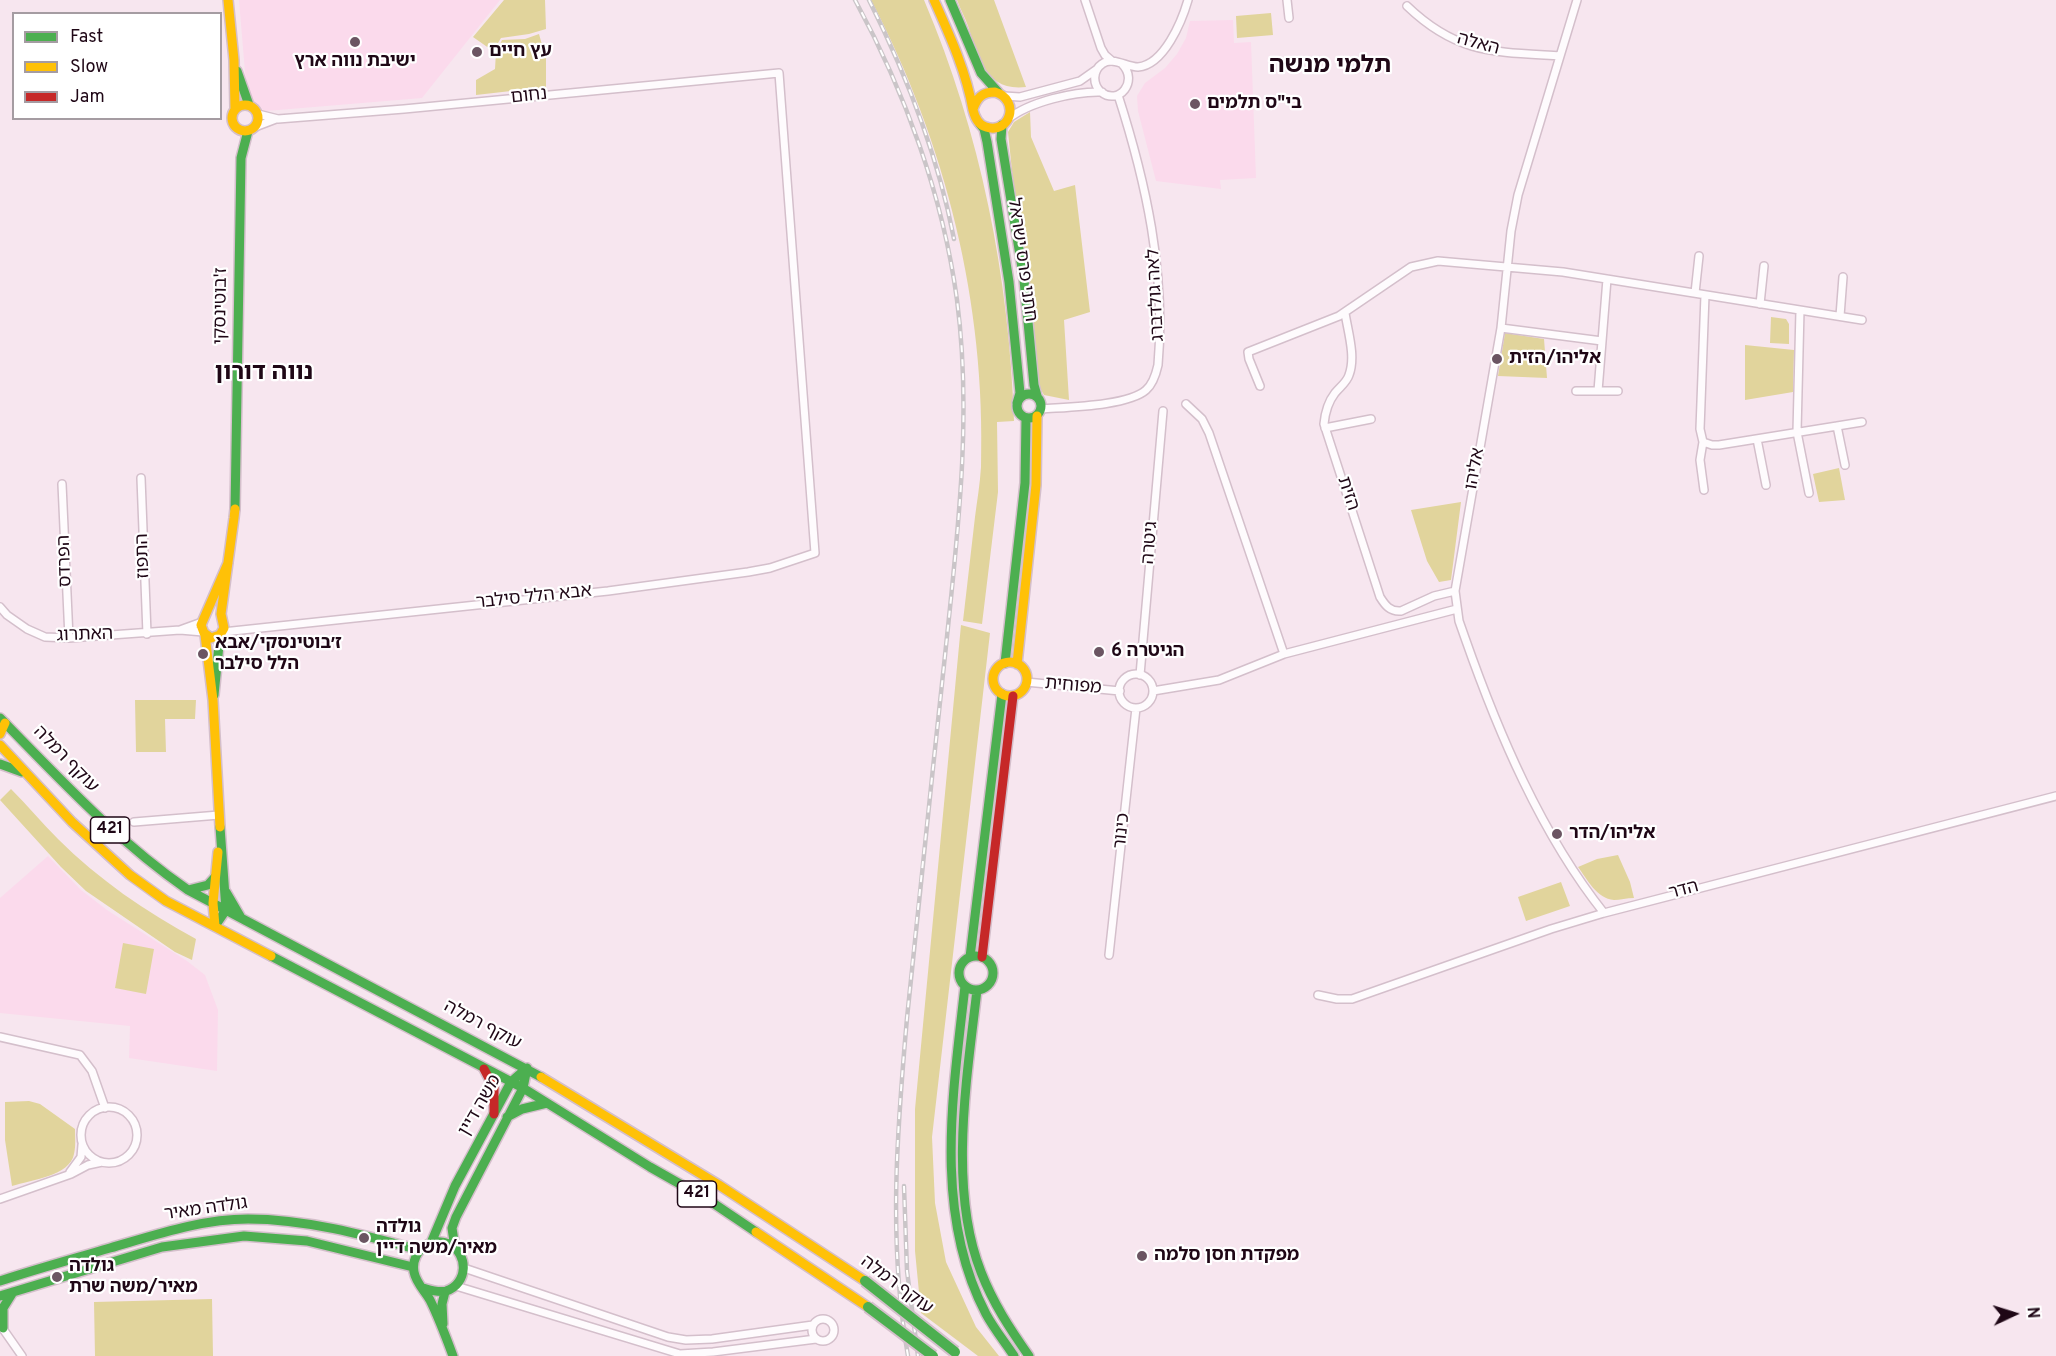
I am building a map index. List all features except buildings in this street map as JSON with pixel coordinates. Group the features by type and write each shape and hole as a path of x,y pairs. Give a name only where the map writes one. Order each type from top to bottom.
{"main road":[{"path":"228,0 234,60 235,109 232,118 236,128 251,129 258,122 234,60"},
{"path":"934,0 971,94 974,115 980,124 991,128 1004,123 1010,110 1008,100 981,73 950,0"},
{"path":"973,109 974,103 982,94 993,91 1001,94"},
{"path":"235,109 242,105 254,110"},
{"name":"חתני פרס ישראל","path":"1004,123 1001,139 1018,242 1037,396"},
{"name":"חתני פרס ישראל","path":"980,124 984,129 987,142 1008,272 1019,378 1017,403"},
{"name":"ז'בוטינסקי","path":"213,700 236,483 241,158 236,128"},
{"name":"ז'בוטינסקי","path":"241,158 251,129"},
{"path":"1011,664 1026,461 1035,415 1042,404 1037,396 1026,394 1017,403 1018,411 1035,415"},
{"name":"ז'בוטינסקי","path":"226,910 213,700 204,627 228,562"},
{"path":"211,615 222,627 211,638 204,627 211,615"},
{"path":"1011,664 1025,672 1026,682 1023,690 1007,695 995,687 993,677 997,668 1011,664"},
{"path":"976,957 1007,695"},
{"path":"0,734 2,722"},
{"name":"עוקף רמלה","path":"2,722 125,843 160,872 242,919 527,1068 719,1185 865,1281 957,1354"},
{"name":"עוקף רמלה","path":"0,745 114,863 161,897 184,912 215,926 522,1088 710,1201 868,1307 933,1356"},
{"path":"0,764 27,775"},
{"name":"ז'בוטינסקי","path":"215,926 213,903 220,829"},
{"path":"188,890 208,885 216,876"},
{"path":"226,892 242,919"},
{"path":"215,926 226,910"},
{"path":"976,957 964,962 960,968 960,977 965,986 953,1095 951,1179 962,1252 973,1286 989,1319 1014,1356"},
{"path":"965,986 977,990 987,986 993,975 991,965 976,957"},
{"path":"977,990 963,1143 963,1182 967,1219 974,1253 985,1285 1001,1316 1029,1356"},
{"path":"480,1065 490,1077 494,1088 494,1114"},
{"name":"משה דיין","path":"431,1243 455,1186 511,1082 527,1068"},
{"name":"משה דיין","path":"455,1248 452,1228 456,1217 522,1088 527,1068"},
{"path":"507,1118 522,1109 547,1103"},
{"name":"גולדה מאיר","path":"0,1279 155,1234 216,1222 246,1219 311,1224 369,1236 419,1250"},
{"name":"גולדה מאיר","path":"0,1296 162,1247 244,1236 307,1241 413,1267"},
{"path":"423,1288 430,1292 445,1292 456,1286 464,1268 463,1261 455,1248 443,1242 431,1243 419,1250 413,1267 414,1275 423,1288 453,1356"},
{"path":"1,1326 3,1306 15,1291"},
{"path":"443,1330 442,1304 445,1292"}],"street":[{"path":"1085,0 1105,55 1112,61 1139,67 1153,60 1171,40 1178,30 1188,0"},
{"path":"1287,0 1289,18"},
{"name":"אליהו","path":"1577,0 1518,195 1511,231 1501,328 1455,591 1457,609 1473,662 1532,801 1586,891 1604,914"},
{"name":"האלה","path":"1407,6 1425,23 1447,37 1460,42 1502,53 1560,56"},
{"path":"1001,94 1020,97 1080,81 1101,64 1112,61"},
{"path":"1097,69 1096,84 1102,92 1107,95 1118,94 1126,88 1129,78 1122,64"},
{"name":"נחום","path":"251,129 278,119 779,73 815,553"},
{"path":"1004,123 1016,113 1036,104 1082,92 1102,92"},
{"name":"לאה גולדברג","path":"1035,415 1133,398 1151,384 1158,365 1160,295 1154,240 1137,157 1118,94"},
{"name":"נחום","path":"254,110 278,119"},
{"path":"1695,293 1699,256"},
{"path":"1260,386 1248,352 1345,314 1411,267 1419,264 1452,261 1508,266 1607,279 1862,320"},
{"path":"1760,304 1764,266"},
{"path":"1840,316 1843,277"},
{"path":"1598,391 1607,279"},
{"path":"1704,490 1700,460 1703,442 1700,429 1705,295"},
{"path":"1800,310 1797,432 1809,493"},
{"name":"הזית","path":"1345,314 1352,358 1350,372 1326,408 1325,428 1380,597 1386,605 1396,611 1401,611 1434,596 1455,591"},
{"path":"1501,328 1602,341"},
{"path":"1576,391 1618,391"},
{"path":"1185,404 1202,419 1209,433 1284,654"},
{"name":"גיטרה","path":"1140,675 1163,411"},
{"path":"1325,428 1371,419"},
{"path":"1703,442 1712,445 1862,422"},
{"path":"1838,426 1845,465"},
{"path":"1757,439 1766,485"},
{"name":"התפוז","path":"141,478 147,634"},
{"name":"הפרדס","path":"62,484 69,638"},
{"name":"אבא הלל סילבר","path":"222,627 250,628 642,586 770,568 815,553"},
{"name":"האתרוג","path":"0,607 27,629 45,637 147,634 204,627"},
{"path":"1153,692 1219,680 1284,654 1457,609"},
{"path":"1140,675 1149,681 1153,692 1149,702 1136,708 1125,704 1121,699 1120,691 1126,678 1140,675"},
{"name":"מפוחית","path":"1026,682 1120,691"},
{"name":"כינור","path":"1109,955 1136,708"},
{"name":"הדר","path":"1318,995 1352,999 1551,929 1669,895 2056,796"},
{"path":"134,822 219,815"},
{"path":"0,1037 80,1055 92,1071 105,1108"},
{"path":"0,1199 66,1176 88,1165 111,1163 126,1157 132,1150 137,1136 130,1116 118,1109 105,1108 94,1112 82,1127 81,1157 66,1176"},
{"path":"82,1141 89,1154 102,1162"},
{"path":"464,1268 668,1337 686,1340 712,1339 813,1325 819,1320 826,1319 832,1323 834,1330 829,1340 822,1342 816,1339 812,1332 813,1325"},
{"path":"456,1286 681,1355 697,1355 816,1339"},
{"path":"1,1326 21,1356"}],"shaded area":[{"name":"ישיבת נווה ארץ","path":"239,0 500,0 422,98 266,111 254,106 246,84"},
{"path":"504,0 545,0 546,29 501,38 493,51 473,37"},
{"path":"871,0 924,0 944,51 976,154 998,259 1006,313 1014,421 997,422 998,492 982,624 963,621 981,467 981,406 968,286 956,226 921,111"},
{"path":"957,0 994,0 1026,87 1001,84 985,70"},
{"path":"1271,13 1273,35 1237,38 1236,16"},
{"name":"בי\"ס תלמים","path":"1233,20 1234,43 1251,42 1256,178 1220,180 1221,189 1156,181 1138,111 1137,96 1145,83 1165,68 1177,54 1186,38 1190,21"},
{"path":"539,34 546,59 546,87 476,95 476,80 495,69 496,52 502,40 525,39"},
{"path":"1030,112 1031,137 1054,191 1075,185 1090,312 1064,320 1069,400 1044,395 1039,386 1028,269 1014,190 1008,132 1014,122"},
{"path":"1771,317 1786,319 1789,324 1789,344 1770,343"},
{"path":"1505,333 1544,339 1547,378 1498,376"},
{"path":"1745,345 1794,350 1793,392 1745,400"},
{"path":"1839,468 1845,500 1819,502 1813,474"},
{"path":"1461,502 1451,580 1439,582 1427,561 1411,510"},
{"path":"961,625 990,633 932,1137 935,1203 946,1262 976,1327 999,1356 978,1356 921,1313 915,1251 915,1109"},
{"path":"135,700 196,700 195,719 165,719 166,752 136,752"},
{"path":"11,789 89,868 159,918 196,939 192,960 175,952 86,891 0,800"},
{"path":"1618,855 1630,882 1634,898 1614,900 1602,896 1593,888 1578,867 1597,859"},
{"path":"48,856 81,890 107,910 205,975 218,1010 217,1071 129,1058 130,1026 0,1013 0,898"},
{"path":"1561,882 1570,906 1526,921 1518,897"},
{"path":"123,943 154,949 146,994 115,988"},
{"path":"29,1101 40,1104 75,1129 75,1151 71,1161 58,1172 12,1186 5,1140 5,1102"},
{"path":"212,1299 213,1356 95,1356 94,1302"}],"railway":[{"path":"855,0 906,108 932,184 951,261 957,300 963,386 959,516 900,1103 896,1229 902,1314 908,1356"},
{"path":"869,0 920,117 939,177 954,239"},
{"path":"904,1186 907,1271 918,1356"}],"traffic: fast":[{"path":"950,0 981,73 998,92"},
{"path":"237,71 249,105"},
{"path":"980,124 984,129 987,142 1009,282 1020,393 1017,403"},
{"path":"1002,125 1001,139 1024,280 1037,396"},
{"path":"235,509 241,158 248,131"},
{"path":"1029,394 1038,397 1041,406 1038,415 1029,418 1020,415 1017,406 1020,397 1029,394"},
{"path":"1005,663 1025,483 1026,418"},
{"path":"214,695 220,635"},
{"path":"970,957 1002,694"},
{"path":"0,718 113,830 188,890 541,1077"},
{"path":"0,764 22,772"},
{"path":"215,926 226,910 220,827"},
{"path":"188,890 208,885 216,876"},
{"path":"226,892 240,916"},
{"path":"271,956 523,1088 650,1167 710,1201 756,1232"},
{"path":"976,956 988,961 993,973 988,985 976,990 964,985 959,973 964,961 976,956"},
{"path":"965,986 952,1111 953,1194 959,1235 969,1275 992,1325 1014,1356"},
{"path":"977,990 965,1096 963,1132 965,1205 971,1240 981,1272 1002,1316 1029,1356"},
{"path":"431,1243 455,1186 511,1082 527,1068"},
{"path":"455,1248 452,1228 456,1217 523,1088 527,1068"},
{"path":"507,1117 522,1109 547,1103"},
{"path":"0,1281 161,1233 230,1220 270,1220 313,1225 419,1250"},
{"path":"0,1296 162,1247 244,1236 307,1241 413,1267"},
{"path":"423,1288 443,1292 459,1282 462,1276 463,1261 456,1249 449,1244 435,1242 423,1247 416,1256 414,1272 417,1280 430,1300 453,1356"},
{"path":"865,1281 955,1352"},
{"path":"3,1328 3,1308 13,1292"},
{"path":"443,1324 442,1304 445,1292"},
{"path":"868,1307 933,1356"}],"traffic: slow":[{"path":"228,0 234,60 235,109"},
{"path":"934,0 962,68 974,113 977,121 986,127 1001,126 1006,122 1010,109 1003,96 995,92 981,96 973,109"},
{"path":"245,105 254,109 258,118 254,127 245,131 236,127 232,118 236,109 245,105"},
{"path":"1017,664 1036,485 1037,416"},
{"path":"228,563 201,625 204,633 211,638 220,635 224,628 221,614 234,518 235,509"},
{"path":"205,635 213,700 220,827"},
{"path":"1010,662 1022,667 1027,679 1022,691 1010,696 998,691 993,679 998,667 1010,662"},
{"path":"0,734 5,723"},
{"path":"0,745 72,822 130,875 166,901 271,956"},
{"path":"215,926 213,903 218,852"},
{"path":"541,1077 719,1185 865,1281"},
{"path":"756,1232 868,1307"}],"traffic: jam":[{"path":"982,957 1013,696"},
{"path":"484,1069 494,1088 494,1114"}],"place":[{"name":"ישיבת נווה ארץ","path":"355,42"},
{"name":"עץ חיים","path":"477,52"},
{"name":"בי\"ס תלמים","path":"1195,104"},
{"name":"אליהו/הזית","path":"1497,359"},
{"name":"הגיטרה 6","path":"1099,652"},
{"name":"ז׳בוטינסקי/אבא הלל סילבר","path":"203,654"},
{"name":"אליהו/הדר","path":"1557,834"},
{"name":"גולדה מאיר/משה דיין","path":"364,1238"},
{"name":"מפקדת חסן סלמה","path":"1142,1256"},
{"name":"גולדה מאיר/משה שרת","path":"57,1277"}],"district":[{"name":"תלמי מנשה","path":"1330,67"},
{"name":"נווה דורון","path":"264,374"}]}
